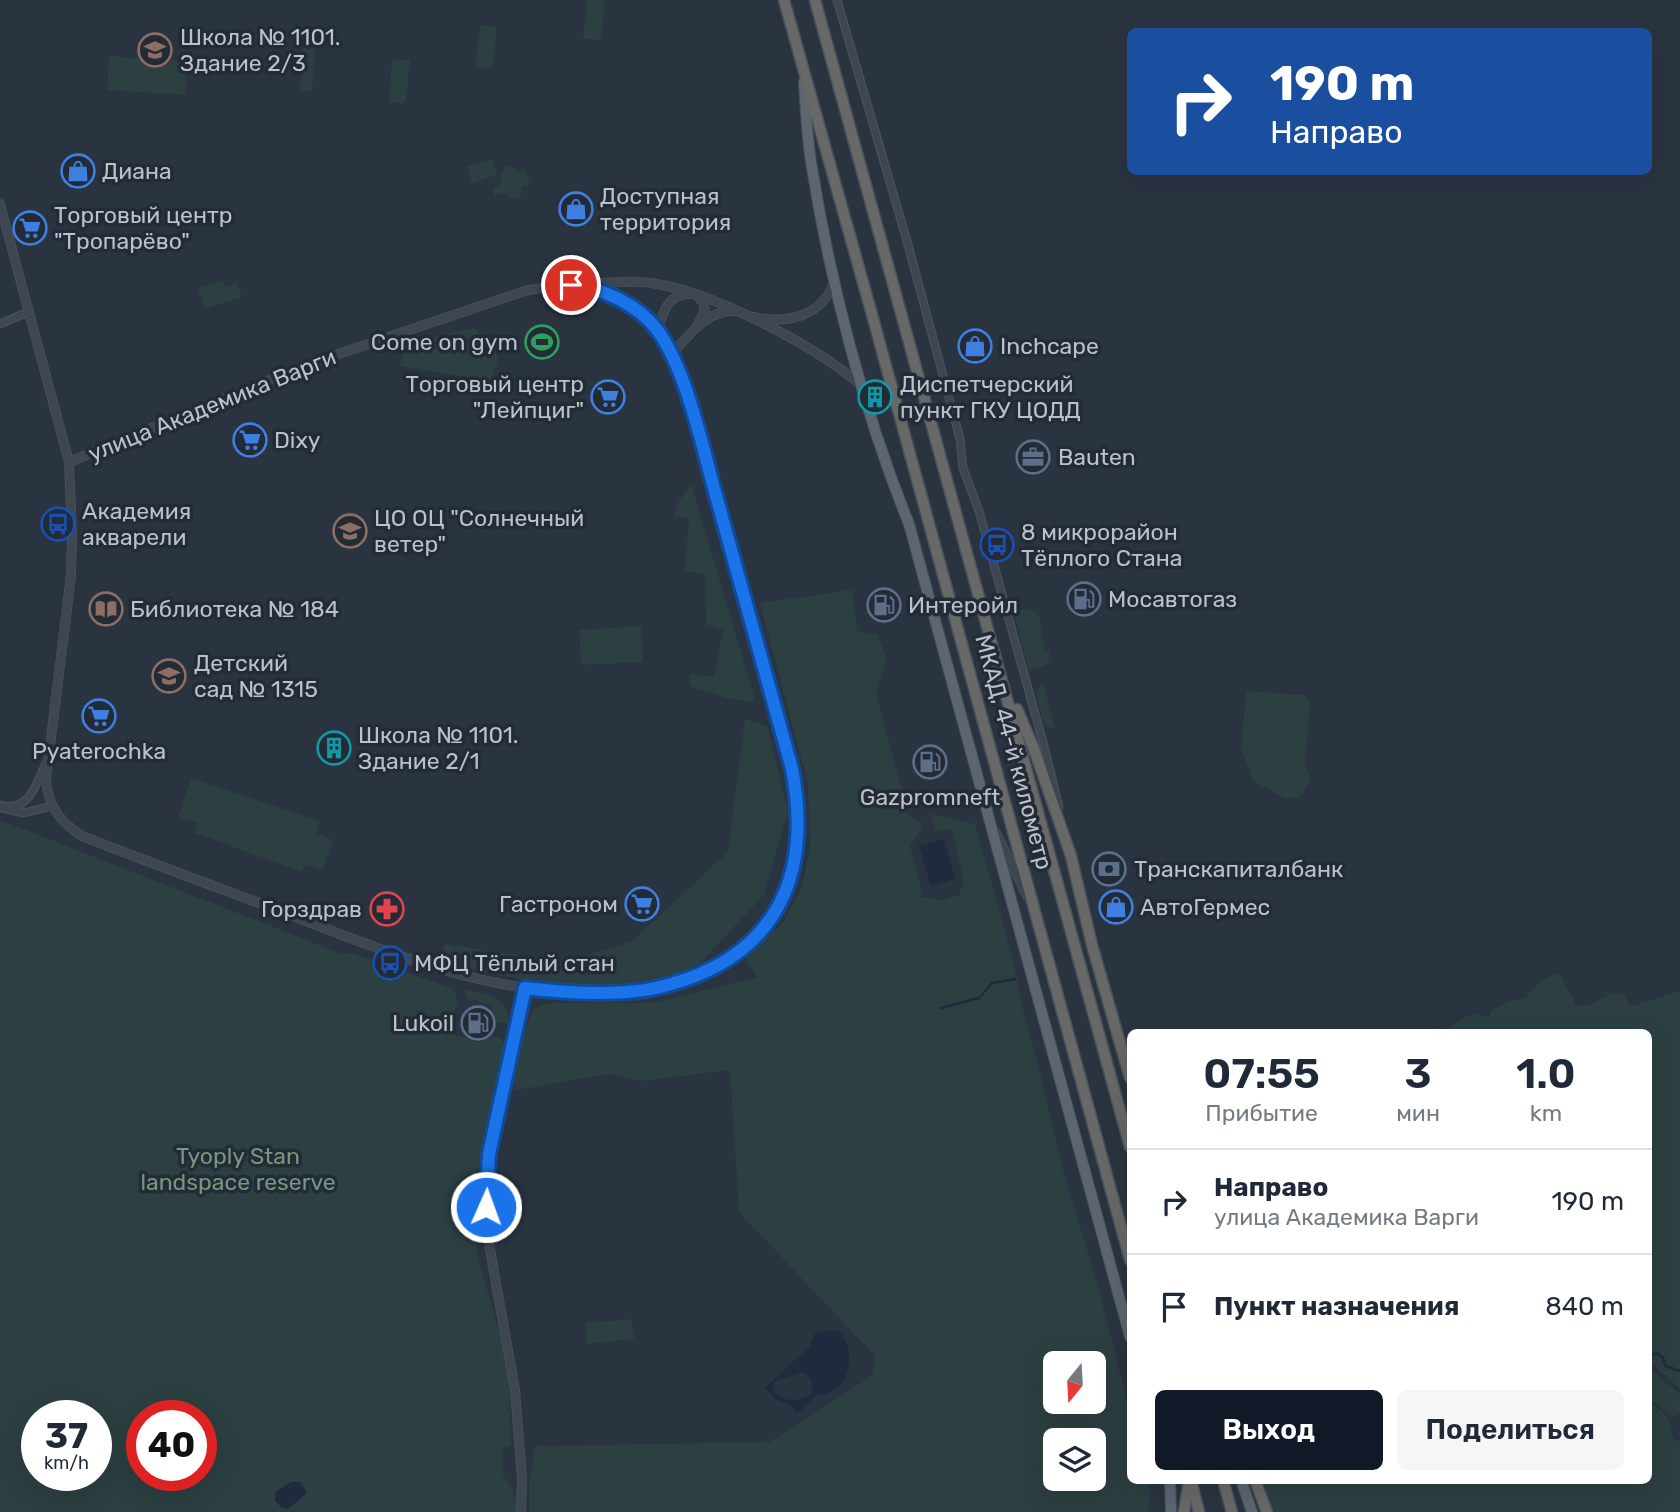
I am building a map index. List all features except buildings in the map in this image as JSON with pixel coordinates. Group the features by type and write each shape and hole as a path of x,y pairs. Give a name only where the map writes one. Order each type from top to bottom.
{"highway":[{"name":"МКАД, 44-й километр","path":"784,0 1127,1248"},
{"name":"МКАД, 44-й километр","path":"815,0 1127,1136"},
{"path":"999,666 1034,749 1071,856 1092,945 1127,1068"},
{"path":"1184,1512 1189,1484"},
{"path":"1191,1484 1199,1512"},
{"path":"1224,1484 1232,1512"},
{"path":"1256,1484 1267,1512"}],"main road":[{"path":"803,70 811,166 834,282 891,478 909,524 1127,1326"},
{"path":"1170,1484 1171,1512"},
{"path":"1242,1484 1252,1512"}],"street":[{"path":"837,0 907,241 960,439 963,468 979,511 1044,746 1071,856"},
{"path":"0,204 69,462"},
{"path":"562,286 630,281 654,283 695,294 737,312 818,355 864,387"},
{"path":"692,331 716,314 726,311 776,320 802,316 823,303 834,282"},
{"name":"улица Академика Варги","path":"562,286 595,290 632,306 657,330 671,354 706,461 792,769 799,814 794,872 776,913 757,935 721,965 662,987 565,991 525,988 453,972 393,953 86,838 67,827 52,806 47,788 48,760 71,576 69,462 218,400 360,346 525,291 562,286"},
{"path":"657,330 670,301 685,293 695,294 704,302 705,311 692,331 671,354"},
{"path":"0,324 28,312"},
{"path":"0,806 12,807 24,803 33,793 48,760"},
{"path":"0,806 15,813 52,806"},
{"path":"990,821 1037,916"},
{"path":"521,1512 522,1479 514,1390 486,1227 489,1154 525,988"}],"green space":[{"path":"587,0 605,0 601,40 583,39"},
{"path":"480,25 497,27 493,68 475,67"},
{"path":"303,46 315,48 312,92 300,90"},
{"path":"109,56 188,62 185,95 107,90"},
{"path":"392,59 410,60 406,100 402,104 389,102"},
{"path":"492,159 497,175 472,183 467,167"},
{"path":"506,166 518,172 525,170 530,184 522,187 518,198 511,198 505,193 495,196 492,188 501,184 501,174"},
{"path":"222,281 225,287 237,282 242,297 205,309 198,288"},
{"path":"474,328 499,357 491,381 400,366 405,343"},
{"path":"691,484 756,702 730,699 690,686 689,674 714,677 723,630 706,624 705,574 685,571 689,518 674,516 676,506"},
{"path":"852,590 857,631 878,635 887,659 876,694 902,790 884,799 907,808 908,816 923,823 910,846 922,890 919,897 944,900 959,895 964,882 952,829 935,832 931,814 975,824 1013,960 1063,1170 1100,1293 1127,1402 1127,1484 1148,1484 1151,1494 1148,1512 529,1512 529,1484 535,1446 769,1442 872,1376 875,1356 739,1212 730,1070 642,1081 609,1074 517,1090 513,1085 528,1022 539,1006 552,1003 654,1003 757,977 746,959 783,922 802,887 810,846 808,784 760,603"},
{"path":"1025,609 1038,613 1042,628 1040,632 1050,657 1045,666 1029,671 1014,613"},
{"path":"641,626 643,662 581,665 579,630"},
{"path":"1043,683 1055,728 1052,729 1043,723 1036,693"},
{"path":"1249,691 1304,695 1310,703 1305,765 1311,780 1300,797 1285,798 1253,781 1241,747 1246,693"},
{"path":"745,719 767,726 788,811 764,895 693,970 625,985 554,986 442,963 444,944 565,962 631,942 728,852"},
{"path":"195,779 320,821 316,833 333,840 322,871 305,865 302,872 195,833 198,823 179,819 178,816 191,780"},
{"name":"Tyoply Stan landspace reserve","path":"0,820 342,954 352,953 451,988 458,1003 446,1032 482,1043 487,1033 503,1040 505,1057 477,1183 474,1222 478,1258 509,1377 511,1445 502,1450 503,1475 512,1488 516,1512 0,1512"},
{"path":"1557,974 1561,976 1576,1005 1587,1006 1612,993 1625,995 1628,1004 1632,1006 1680,991 1680,1389 1652,1364 1652,1029 1450,1029 1455,1022 1476,1013 1489,1017 1491,1011 1510,1001 1525,998 1544,979"},
{"path":"466,990 489,995 501,1002 508,1015 509,1024 496,1022 491,1006 473,999 470,1001 465,996"},
{"path":"632,1319 634,1339 587,1344 585,1323"},
{"path":"1652,1370 1680,1394 1680,1413 1672,1418 1652,1402"},
{"path":"1652,1405 1664,1413 1671,1426 1673,1438 1680,1442 1680,1512 1274,1512 1263,1484 1652,1484"}],"water":[{"path":"944,839 955,879 931,886 919,846"},
{"path":"839,1331 848,1351 847,1372 836,1389 827,1394 816,1395 797,1413 790,1404 778,1401 765,1388 810,1346 815,1333","holes":["803,1372 811,1379 812,1394 801,1399 785,1399 776,1393 773,1387 777,1380"]},
{"path":"291,1482 300,1482 307,1493 288,1509 282,1508 275,1501 276,1492"}],"waterway":[{"path":"941,1008 979,998 992,983 1015,979"},
{"path":"1652,1355 1657,1353 1666,1366 1680,1371"}],"place":[{"name":"Школа № 1101. Здание 2/3","path":"155,50"},
{"name":"Диана","path":"78,171"},
{"name":"Доступная территория","path":"576,209"},
{"name":"Торговый центр \"Тропарёво\"","path":"30,228"},
{"name":"Come on gym","path":"542,342"},
{"name":"Inchcape","path":"975,346"},
{"name":"Торговый центр \"Лейпциг\"","path":"608,397"},
{"name":"Диспетчерский пункт ГКУ ЦОДД","path":"875,397"},
{"name":"Dixy","path":"250,440"},
{"name":"Bauten","path":"1033,457"},
{"name":"Академия акварели","path":"58,524"},
{"name":"ЦО ОЦ \"Солнечный ветер\"","path":"350,531"},
{"name":"8 микрорайон Тёплого Стана","path":"997,545"},
{"name":"Мосавтогаз","path":"1084,599"},
{"name":"Интеройл","path":"884,605"},
{"name":"Библиотека № 184","path":"106,609"},
{"name":"Детский сад № 1315","path":"169,676"},
{"name":"Pyaterochka","path":"99,716"},
{"name":"Школа № 1101. Здание 2/1","path":"334,748"},
{"name":"Gazpromneft","path":"930,762"},
{"name":"Транскапиталбанк","path":"1109,869"},
{"name":"Гастроном","path":"642,904"},
{"name":"АвтоГермес","path":"1116,907"},
{"name":"Горздрав","path":"387,909"},
{"name":"МФЦ Тёплый стан","path":"390,963"},
{"name":"Lukoil","path":"478,1023"}],"route":[{"path":"486,1207 489,1154 525,988 606,992 648,989 700,975 721,965 757,935 776,913 794,872 798,837 799,814 792,769 710,473 676,362 657,330 632,306 595,290 571,285"}]}
